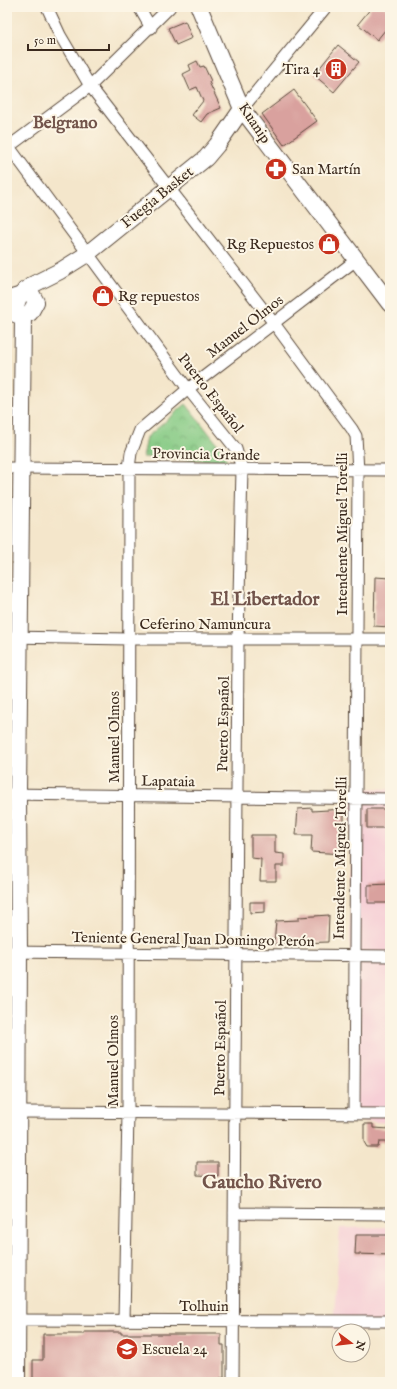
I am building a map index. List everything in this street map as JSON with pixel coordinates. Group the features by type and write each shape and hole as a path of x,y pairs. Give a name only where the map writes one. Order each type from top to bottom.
{"main road":[{"name":"Kuanip","path":"199,7 242,109 390,304"},
{"name":"Fuegia Basket","path":"28,295 41,280 60,271 87,254 206,158 217,146 242,109"},
{"path":"17,1382 12,1321 19,1112 13,952 15,314 16,303 28,295"}],"street":[{"name":"Intendente Miguel Torelli","path":"47,7 60,35 90,86 273,322 356,436 358,470 358,638 355,799 354,1114"},
{"path":"139,7 151,28"},
{"path":"8,146 90,86 151,28 170,7"},
{"path":"242,109 326,7"},
{"name":"Puerto Español","path":"8,146 188,389 236,449 242,469 238,639 232,1321 233,1382"},
{"name":"Manuel Olmos","path":"124,1321 128,1112 127,953 129,468 131,452 140,430 188,389 273,322 356,260"},
{"path":"7,297 28,295"},
{"name":"Provincia Grande","path":"14,467 390,470"},
{"name":"Ceferino Namuncura","path":"14,637 129,639 390,639"},
{"name":"Lapataia","path":"13,794 390,799"},
{"name":"Teniente General Juan Domingo Perón","path":"13,952 390,956"},
{"path":"19,1112 390,1114"},
{"path":"234,1213 390,1214"},
{"name":"Tolhuin","path":"12,1321 390,1321"}],"shaded area":[{"path":"351,788 390,789 390,1123 349,1120"},
{"path":"390,1227 390,1331 371,1330 371,1323 333,1323 340,1228"}],"green space":[{"path":"186,404 223,451 227,461 143,457 147,437"}],"building":[{"path":"372,7 384,7 390,12 390,24 377,40 358,24"},
{"path":"185,21 192,38 176,45 168,28"},
{"name":"Tira 4","path":"338,45 359,62 334,92 314,75"},
{"path":"197,61 200,67 204,66 211,81 209,82 221,108 207,114 201,122 192,115 203,101 197,87 190,90 183,74 191,70 189,65"},
{"path":"294,90 317,121 284,145 262,114"},
{"path":"375,577 390,578 390,627 374,626"},
{"path":"312,808 312,811 344,809 344,854 311,852 312,835 296,835 298,809"},
{"path":"367,809 390,809 390,828 367,828"},
{"path":"251,835 275,835 275,853 284,854 284,866 276,866 276,881 260,881 261,859 251,858"},
{"path":"389,884 390,903 368,903 368,885"},
{"path":"250,902 265,902 265,912 250,913"},
{"path":"329,915 328,942 274,944 276,921 299,920 299,917"},
{"path":"364,1124 373,1124 373,1128 390,1129 390,1142 379,1142 378,1147 367,1147 364,1142"},
{"path":"197,1162 218,1162 218,1176 197,1175"},
{"path":"356,1235 390,1235 390,1255 355,1254"},
{"path":"84,1332 121,1332 121,1334 221,1334 221,1345 224,1345 224,1378 220,1378 220,1382 33,1382 33,1360 43,1360 43,1334 84,1334"}],"place":[{"name":"Tira 4","path":"336,69"},
{"name":"San Martín","path":"276,169"},
{"name":"Rg Repuestos","path":"329,244"},
{"name":"Rg repuestos","path":"103,296"},
{"name":"Escuela 24","path":"127,1349"}],"district":[{"name":"Belgrano","path":"65,122"},
{"name":"El Libertador","path":"265,598"},
{"name":"Gaucho Rivero","path":"262,1181"}]}
